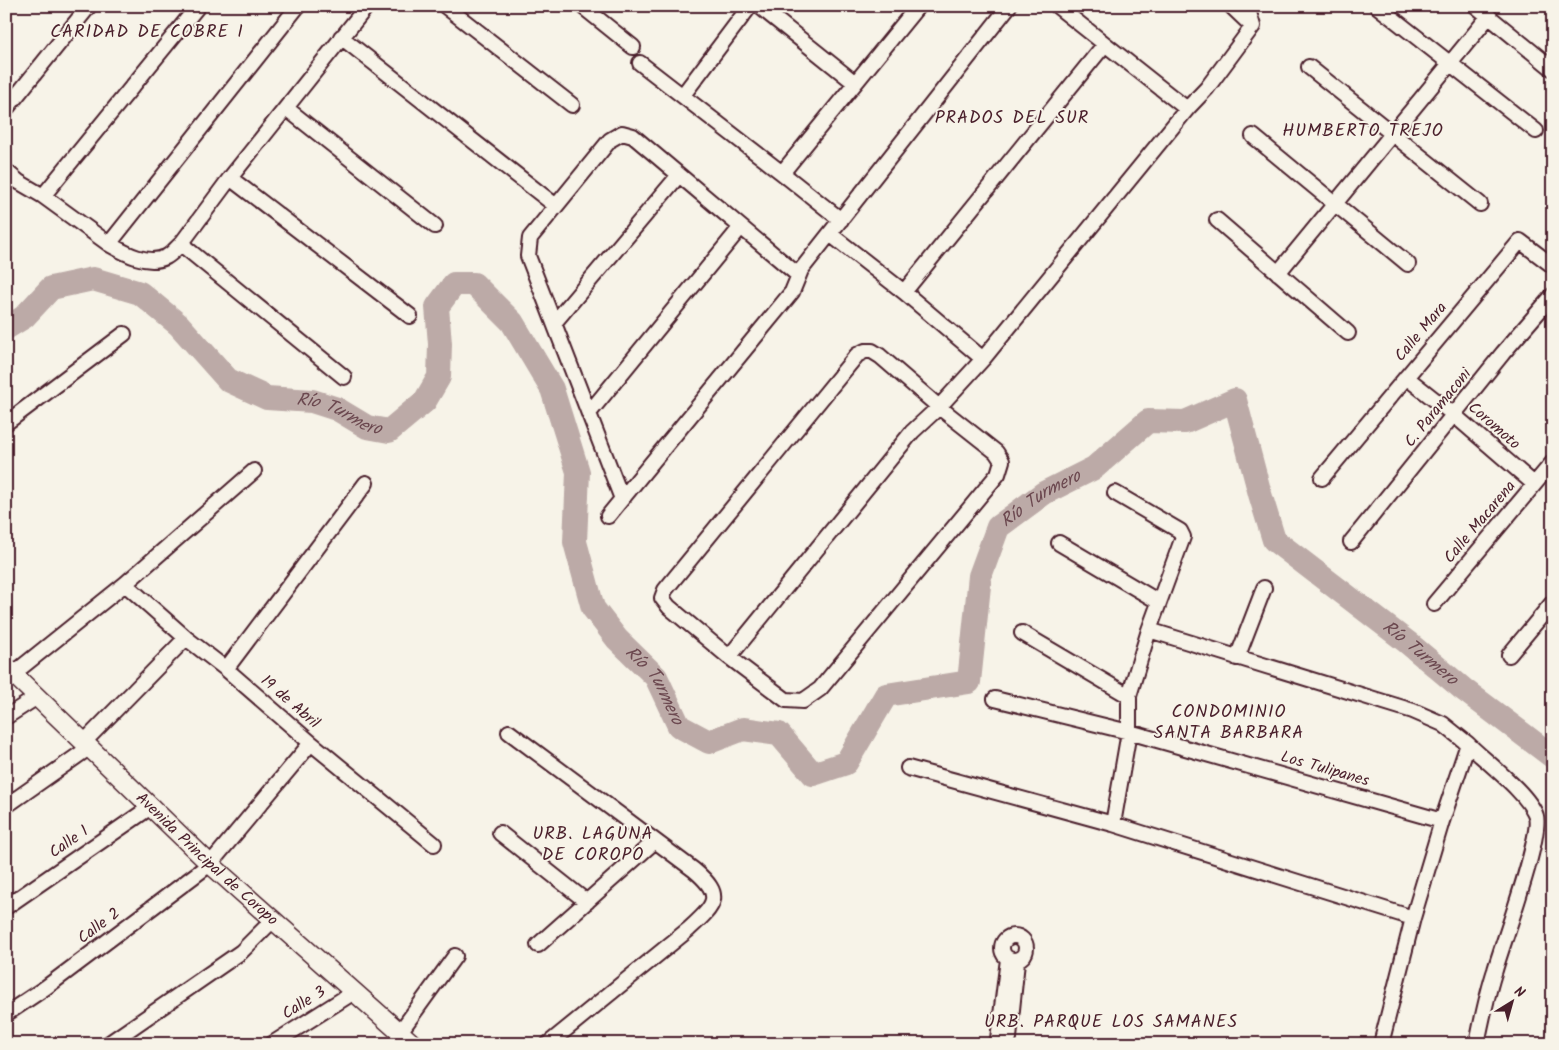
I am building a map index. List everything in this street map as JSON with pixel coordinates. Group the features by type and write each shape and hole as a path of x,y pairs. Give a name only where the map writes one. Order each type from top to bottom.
{"street":[{"path":"6,109 89,6"},
{"path":"43,196 198,6"},
{"path":"109,244 298,6"},
{"path":"6,171 109,244 132,256 154,260 165,257 181,244 230,178 366,6"},
{"path":"445,6 572,105"},
{"path":"582,6 633,47"},
{"path":"683,95 750,6"},
{"path":"759,6 855,83"},
{"path":"782,173 918,6"},
{"path":"608,516 792,292 801,270 1008,6"},
{"path":"1057,6 1187,109"},
{"path":"1231,6 1253,26"},
{"path":"1246,6 1253,26"},
{"path":"1377,6 1536,131"},
{"path":"1476,6 1553,69"},
{"path":"1278,273 1489,16"},
{"path":"729,657 912,432 939,407 983,359 1187,109 1207,88 1253,26"},
{"path":"341,37 556,206"},
{"path":"904,292 1104,44"},
{"path":"640,63 840,220"},
{"path":"1309,67 1480,204"},
{"path":"286,108 435,226"},
{"path":"622,499 528,256 530,238 610,140 622,133 633,136 798,275"},
{"path":"1252,136 1408,264"},
{"path":"554,323 679,175"},
{"path":"230,178 410,316"},
{"path":"1217,220 1348,333"},
{"path":"589,413 741,227"},
{"path":"830,234 904,292 983,359"},
{"name":"Calle Mara","path":"1322,478 1520,240 1553,266"},
{"path":"181,244 344,377"},
{"name":"C. Paramaconi","path":"1351,542 1553,295"},
{"path":"6,423 124,334"},
{"path":"865,351 872,351 996,452 1002,460 998,474 820,689 803,701 786,700 729,657 669,607 662,598 665,590 857,355 865,351"},
{"name":"Coromoto","path":"1406,377 1454,415 1534,484"},
{"name":"Calle Macarena","path":"1434,604 1553,462"},
{"path":"10,670 125,584 254,470"},
{"path":"226,670 366,483"},
{"path":"1113,824 1129,732 1129,696 1149,630 1183,537 1182,534 1115,493"},
{"path":"1059,543 1159,602"},
{"name":"19 de Abril","path":"125,584 186,638 434,844"},
{"path":"1237,658 1264,588"},
{"path":"1509,654 1553,602"},
{"path":"1149,630 1413,711 1444,724 1468,744 1530,803 1536,817 1537,829 1494,972 1477,1044"},
{"path":"1022,633 1129,696"},
{"path":"6,806 87,744 186,638"},
{"name":"Avenida Principal de Coropo","path":"10,670 210,864 413,1044"},
{"path":"6,717 37,697"},
{"name":"Los Tulipanes","path":"994,699 1129,732 1442,821"},
{"path":"509,732 708,882 713,898 709,909 689,929 548,1044"},
{"name":"Calle 2","path":"6,1014 45,988 210,864 311,743"},
{"path":"1381,1044 1413,918 1442,821 1468,744"},
{"path":"908,768 1113,824 1413,918"},
{"name":"Calle 1","path":"6,907 152,806"},
{"path":"500,833 587,902"},
{"path":"538,945 655,841"},
{"path":"108,1044 241,952 274,919"},
{"path":"400,1032 454,956"},
{"path":"1004,1041 1013,960"},
{"name":"Calle 3","path":"272,1044 354,992"}],"waterway":[{"name":"Río Turmero","path":"6,328 24,317 51,288 93,279 140,293 179,325 228,380 267,398 312,401 337,409 367,427 389,431 425,401 439,377 440,344 437,307 454,284 474,284 512,322 552,389 578,472 575,542 593,608 617,639 656,677 679,726 709,742 743,729 779,734 813,774 846,763 886,695 969,682 980,576 998,527 1044,493 1094,468 1148,421 1185,422 1235,400 1274,540 1407,642 1463,689 1553,757"}],"district":[{"name":"CARIDAD DE COBRE I","path":"147,32"},
{"name":"PRADOS DEL SUR","path":"1012,118"},
{"name":"HUMBERTO TREJO","path":"1363,131"},
{"name":"CONDOMINIO SANTA BARBARA","path":"1229,722"},
{"name":"URB. LAGUNA DE COROPO","path":"593,844"},
{"name":"URB. PARQUE LOS SAMANES","path":"1111,1022"}]}
